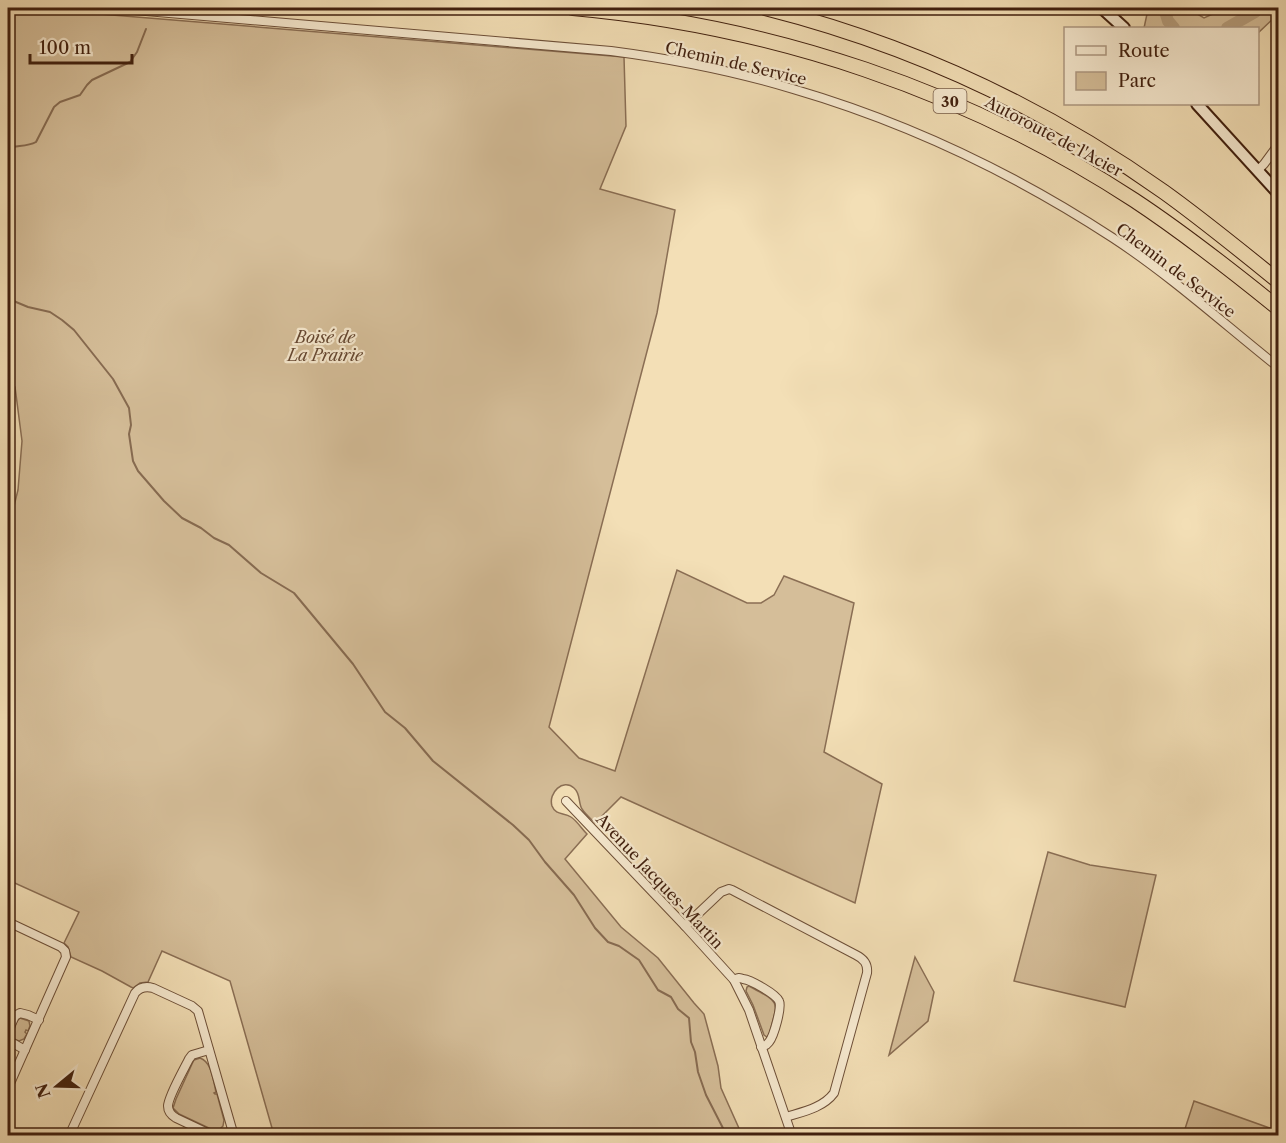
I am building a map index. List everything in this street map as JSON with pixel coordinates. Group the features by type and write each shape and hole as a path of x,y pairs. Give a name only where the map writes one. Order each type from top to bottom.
{"highway":[{"name":"Autoroute de l'Acier","path":"573,8 683,22 773,41 874,72 950,101 1061,156 1132,199 1185,236 1278,308"},
{"name":"Autoroute de l'Acier","path":"765,8 823,24 902,51 1029,109 1102,151 1163,191 1278,281"}],"main road":[{"path":"1102,8 1123,27"},
{"path":"1198,105 1278,193"}],"street":[{"name":"Chemin de Service","path":"111,8 611,51 710,68 791,88 866,113 917,134 982,164 1058,205 1135,253 1278,367"},
{"path":"1258,170 1278,145"},
{"name":"Avenue Jacques-Martin","path":"566,801 734,980 746,1002 792,1136"},
{"path":"685,926 721,892 729,889 856,955 867,965 867,973 834,1093 822,1104 786,1117"},
{"path":"8,922 58,945 66,954 66,961 8,1088"},
{"path":"734,980 742,978 749,981 775,995 780,1002 772,1038 768,1044 761,1047"},
{"path":"69,1136 135,993 140,988 153,988 196,1009 199,1014 233,1133 209,1134 176,1118 169,1109 169,1101 189,1059 192,1055 209,1050"},
{"path":"8,1030 18,1014 39,1020"},
{"path":"8,1038 25,1050"}],"green space":[{"name":"Boisé de La Prairie","path":"8,8 624,57 626,126 600,189 675,210 657,313 549,727 579,758 615,771 677,570 747,603 761,603 774,595 784,576 854,603 824,752 882,784 855,903 621,797 595,823 582,809 578,793 570,785 557,788 552,796 554,809 558,813 571,817 587,834 565,859 621,927 658,958 704,1014 718,1066 721,1088 742,1135 274,1135 230,981 162,951 148,982 140,983 133,988 71,957 64,943 79,912 8,880 8,530 18,490 22,441 15,387 8,387"},
{"path":"1146,8 1187,8 1204,18 1226,8 1278,8 1278,14 1259,32 1259,27 1144,27"},
{"path":"1048,852 1090,865 1156,875 1125,1007 1014,981"},
{"path":"915,957 934,992 928,1021 889,1055"},
{"path":"749,986 767,996 775,1004 767,1037 764,1035 746,991"},
{"path":"20,1018 29,1021 30,1026 25,1032 27,1034 24,1039 19,1041 12,1035"},
{"path":"200,1058 207,1063 211,1072 216,1092 214,1093 217,1094 224,1120 220,1129 213,1130 179,1114 173,1108 194,1060"},
{"path":"1194,1101 1278,1131 1278,1135 1183,1135"}],"waterway":[{"path":"1164,8 1168,21 1173,27"},
{"path":"1229,27 1255,12 1257,8"},
{"path":"8,148 36,142 54,107 60,102 80,95 92,80 130,62 137,52 146,29"},
{"path":"8,296 28,307 50,312 62,320 74,330 113,379 129,408 131,425 129,434 133,461 138,471 164,501 182,518 229,545 261,573 294,593 353,664 385,712 405,728 433,761 529,840 574,895 595,928 608,942 619,946 639,960 658,990 671,997 678,1009 689,1018 691,1042 698,1072 706,1095 727,1136"}]}
